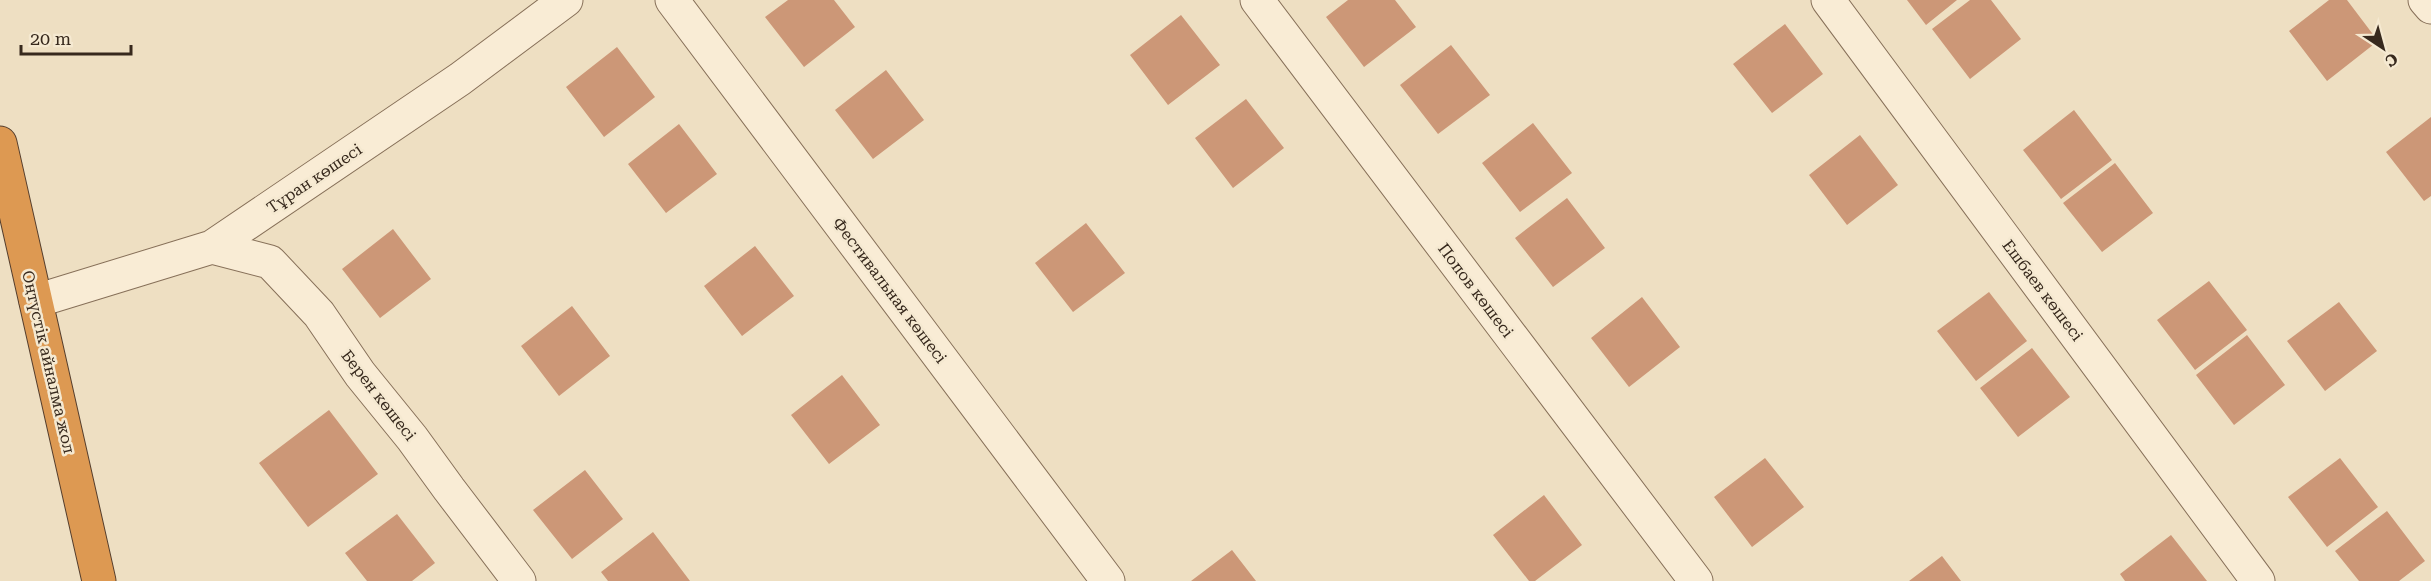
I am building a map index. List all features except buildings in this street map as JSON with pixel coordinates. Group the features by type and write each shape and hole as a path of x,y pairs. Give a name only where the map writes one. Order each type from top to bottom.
{"highway":[{"name":"Оңтүстік айналма жол","path":"0,143 7,212 36,301 99,581"}],"street":[{"name":"Тұран көшесі","path":"36,301 212,247 460,79 566,0"},
{"name":"Фестивальная көшесі","path":"672,0 1107,581"},
{"name":"Попов көшесі","path":"1257,0 1696,581"},
{"name":"Ешбаев көшесі","path":"1828,0 2258,581"},
{"path":"2425,0 2431,7"},
{"name":"Берен көшесі","path":"212,247 270,262 319,314 360,374 412,438 519,581"}]}
